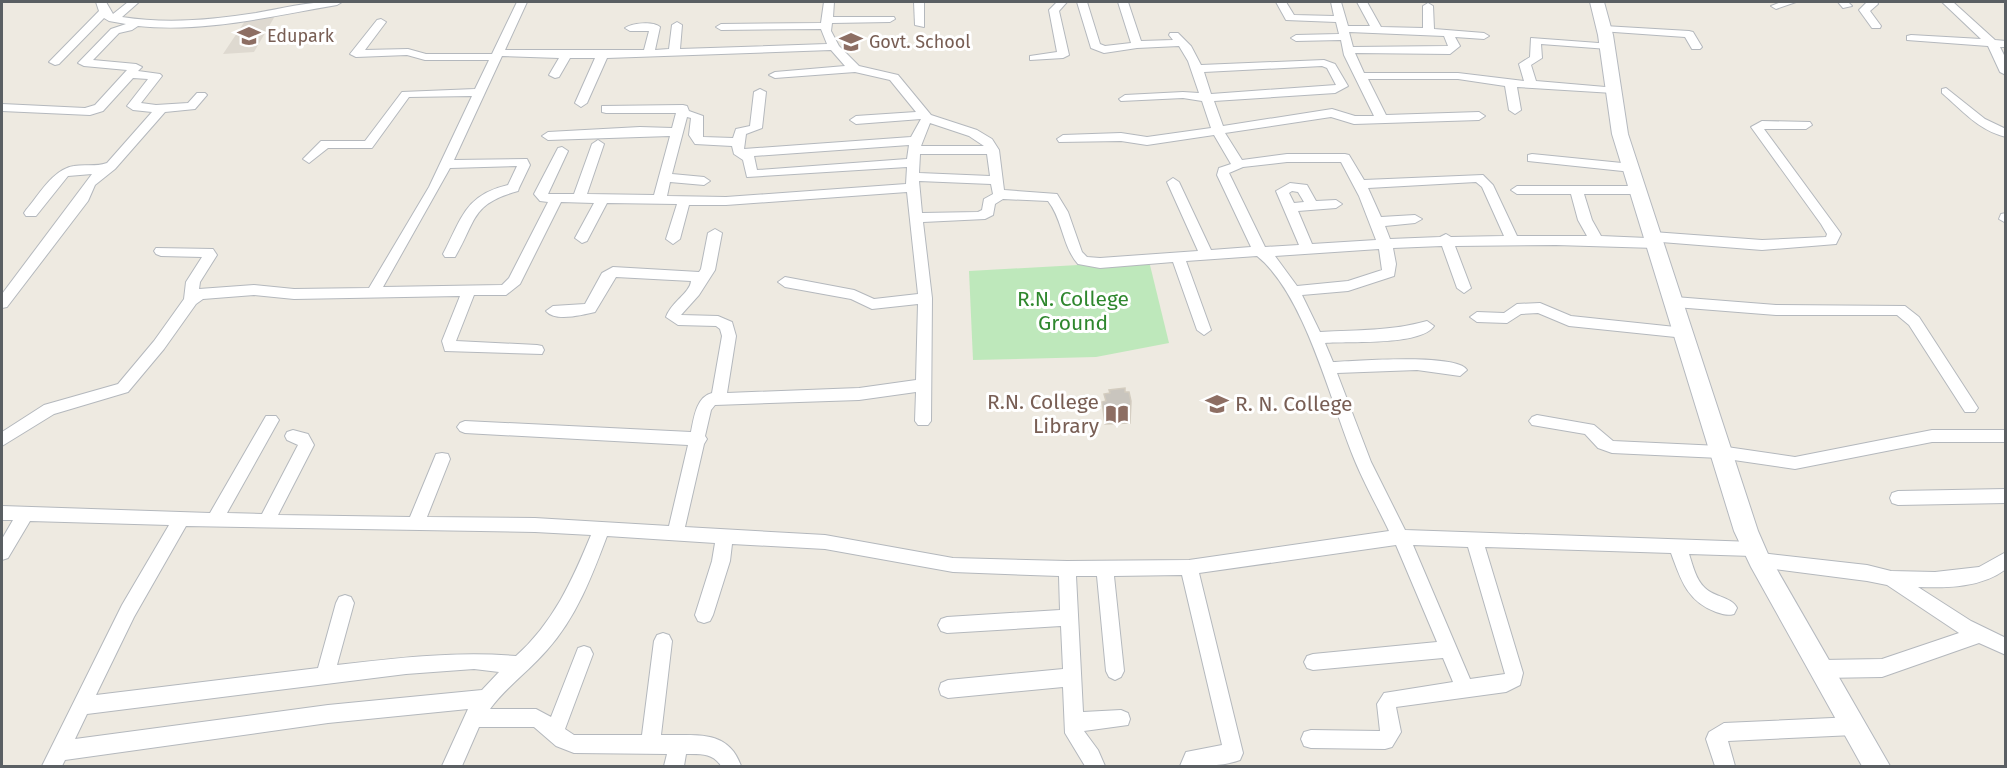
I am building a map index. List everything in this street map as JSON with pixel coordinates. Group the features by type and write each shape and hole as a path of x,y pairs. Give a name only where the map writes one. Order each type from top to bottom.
{"main road":[{"path":"1597,2 1606,38 1620,135 1685,333 1720,452 1756,554 1877,766"}],"street":[{"path":"55,62 106,10 134,2"},
{"path":"106,10 136,22 243,19 337,2"},
{"path":"373,292 413,228 446,165 522,2"},
{"path":"829,2 826,23 834,47 855,69"},
{"path":"919,2 920,25"},
{"path":"1034,58 1063,55 1054,9 1062,2"},
{"path":"1082,2 1096,48 1104,50 1177,39 1187,48 1197,69 1218,129 1238,164"},
{"path":"1123,2 1137,45"},
{"path":"1281,2 1290,18 1344,28 1429,31 1484,36"},
{"path":"1336,2 1349,50 1381,118"},
{"path":"1362,2 1377,30"},
{"path":"1776,6 1791,2"},
{"path":"1872,2 1873,4 1864,10 1876,26"},
{"path":"1947,2 1993,44 2006,72"},
{"path":"1428,6 1429,31"},
{"path":"721,27 891,19"},
{"path":"2,108 93,112 136,68 84,63 115,31 128,28 136,22"},
{"path":"381,22 356,54 408,52 425,57 834,47"},
{"path":"674,51 677,25"},
{"path":"630,28 655,27 650,52"},
{"path":"1197,69 1298,46 1344,28"},
{"path":"1349,50 1450,51 1454,46 1448,33"},
{"path":"1531,84 1525,64 1536,58 1535,40 1689,34 1696,46"},
{"path":"1911,38 2006,44"},
{"path":"1125,99 1183,95 1208,98 1342,88 1338,77 1328,64 1298,46"},
{"path":"555,75 567,54"},
{"path":"581,103 603,54"},
{"path":"775,75 855,69 894,77 926,116"},
{"path":"131,74 156,75 133,106 156,109 191,106 201,95"},
{"path":"1360,76 1458,76 1510,83 1613,90"},
{"path":"1510,83 1515,110"},
{"path":"309,159 325,144 368,145 406,94 481,92"},
{"path":"760,92 756,128 740,132 739,148 749,158 750,171 754,174 913,164"},
{"path":"1946,92 1964,104 1980,122 1996,131 2006,133"},
{"path":"606,109 677,107 683,109 659,201"},
{"path":"2,303 83,198 90,183 157,114 159,110 156,109"},
{"path":"1063,139 1121,137 1147,141 1327,113 1348,119 1479,116"},
{"path":"683,114 697,116 695,135 699,141 739,148 913,164 996,180"},
{"path":"923,421 925,298 913,164 926,116"},
{"path":"856,120 926,116 982,137 993,150 1000,195"},
{"path":"918,218 980,216 988,212 989,202 1000,195 1052,197 1060,210 1075,251 1083,261 1100,263 1446,239 1654,240 1762,244 1831,242 1834,234 1826,221 1757,127 1762,124 1806,125"},
{"path":"548,136 640,131 677,132"},
{"path":"579,198 598,144"},
{"path":"562,151 540,194 545,198 684,201 733,200 993,150"},
{"path":"1293,291 1348,286 1389,273 1391,265 1385,243 1359,184 1347,161 1340,156 1287,158 1238,164 1236,168 1224,171 1223,175 1262,252 1274,262 1293,291 1316,338 1363,460 1400,537 1464,687"},
{"path":"1532,158 1632,168"},
{"path":"446,165 502,161 523,162 524,165 513,188 492,193 476,204 450,254"},
{"path":"31,213 64,173 71,170 107,168"},
{"path":"665,178 704,181"},
{"path":"1359,184 1479,178 1488,185 1512,239"},
{"path":"1173,182 1207,255"},
{"path":"1308,249 1282,192 1290,187 1302,188 1312,206"},
{"path":"1576,189 1585,220 1596,240"},
{"path":"1517,190 1639,190"},
{"path":"2,440 49,409 123,388 159,345 191,300 201,294 213,291 360,294 468,292 499,291 512,286 535,243 547,213 557,198"},
{"path":"582,238 602,200"},
{"path":"673,239 684,201"},
{"path":"1288,208 1336,204"},
{"path":"1375,222 1415,219"},
{"path":"715,233 708,270 699,281 693,294 674,308 673,317 678,320 718,321 727,326 729,336 719,397"},
{"path":"1446,239 1464,288"},
{"path":"161,251 208,252 210,255 193,282 191,300"},
{"path":"1178,257 1204,330"},
{"path":"553,311 577,311 590,308 607,276 613,272 695,276 699,281"},
{"path":"785,282 854,295 872,304 925,298"},
{"path":"468,292 449,341 450,347 537,350"},
{"path":"1675,302 1776,310 1899,310 1914,321 1970,408"},
{"path":"1477,317 1507,318 1517,309 1540,308 1569,321 1685,333"},
{"path":"1316,338 1347,334 1410,334 1427,326"},
{"path":"1327,368 1417,364 1460,370"},
{"path":"675,534 706,403 719,397 859,394 923,384"},
{"path":"216,518 271,420"},
{"path":"1537,422 1589,429 1604,444 1612,447 1720,452 1778,462 1807,462 1932,436 2006,436"},
{"path":"465,427 699,439"},
{"path":"267,520 306,445 302,438 293,436"},
{"path":"416,523 442,459"},
{"path":"1898,498 2006,496"},
{"path":"2,513 535,525 825,542 953,565 1067,569 1190,567 1400,537 1677,546 1756,554 1891,579 1967,577 1988,571 2006,559"},
{"path":"2,553 25,514"},
{"path":"56,759 140,588 182,518"},
{"path":"450,766 486,698 520,665 560,620 585,571 601,530"},
{"path":"704,615 721,561 724,536"},
{"path":"1311,739 1385,740 1391,732 1386,704 1391,699 1506,682 1513,679 1514,673 1474,539"},
{"path":"1677,546 1696,593 1702,599 1728,608"},
{"path":"1190,567 1233,753 1193,759 1190,766"},
{"path":"1067,569 1077,740 1091,755 1095,766"},
{"path":"1105,569 1115,671"},
{"path":"1891,579 1977,635 2006,647"},
{"path":"325,675 345,603"},
{"path":"947,625 1070,617"},
{"path":"1822,669 1882,668 1977,635"},
{"path":"650,744 663,641"},
{"path":"1313,662 1448,649"},
{"path":"554,734 584,654"},
{"path":"82,706 325,675 474,661 520,665"},
{"path":"948,688 1074,677"},
{"path":"56,759 318,716 486,698"},
{"path":"474,718 536,718 545,722 562,741 574,744 718,747 726,753 731,766"},
{"path":"1076,722 1121,719"},
{"path":"1725,766 1716,745 1716,739 1724,732 1854,726"},
{"path":"674,766 679,745"}],"shaded area":[{"name":"Edupark","path":"275,16 254,52 223,54 245,21"}],"green space":[{"name":"R.N. College Ground","path":"1149,261 1169,343 1096,357 973,360 969,271"}],"building":[{"name":"R.N. College Library","path":"1125,388 1125,392 1129,392 1131,401 1130,423 1105,424 1102,402 1106,401 1104,394 1110,393 1109,390"}],"place":[{"name":"Edupark","path":"249,36"},
{"name":"Govt. School","path":"851,42"},
{"name":"R. N. College","path":"1217,404"},
{"name":"R.N. College Library","path":"1117,414"}]}
